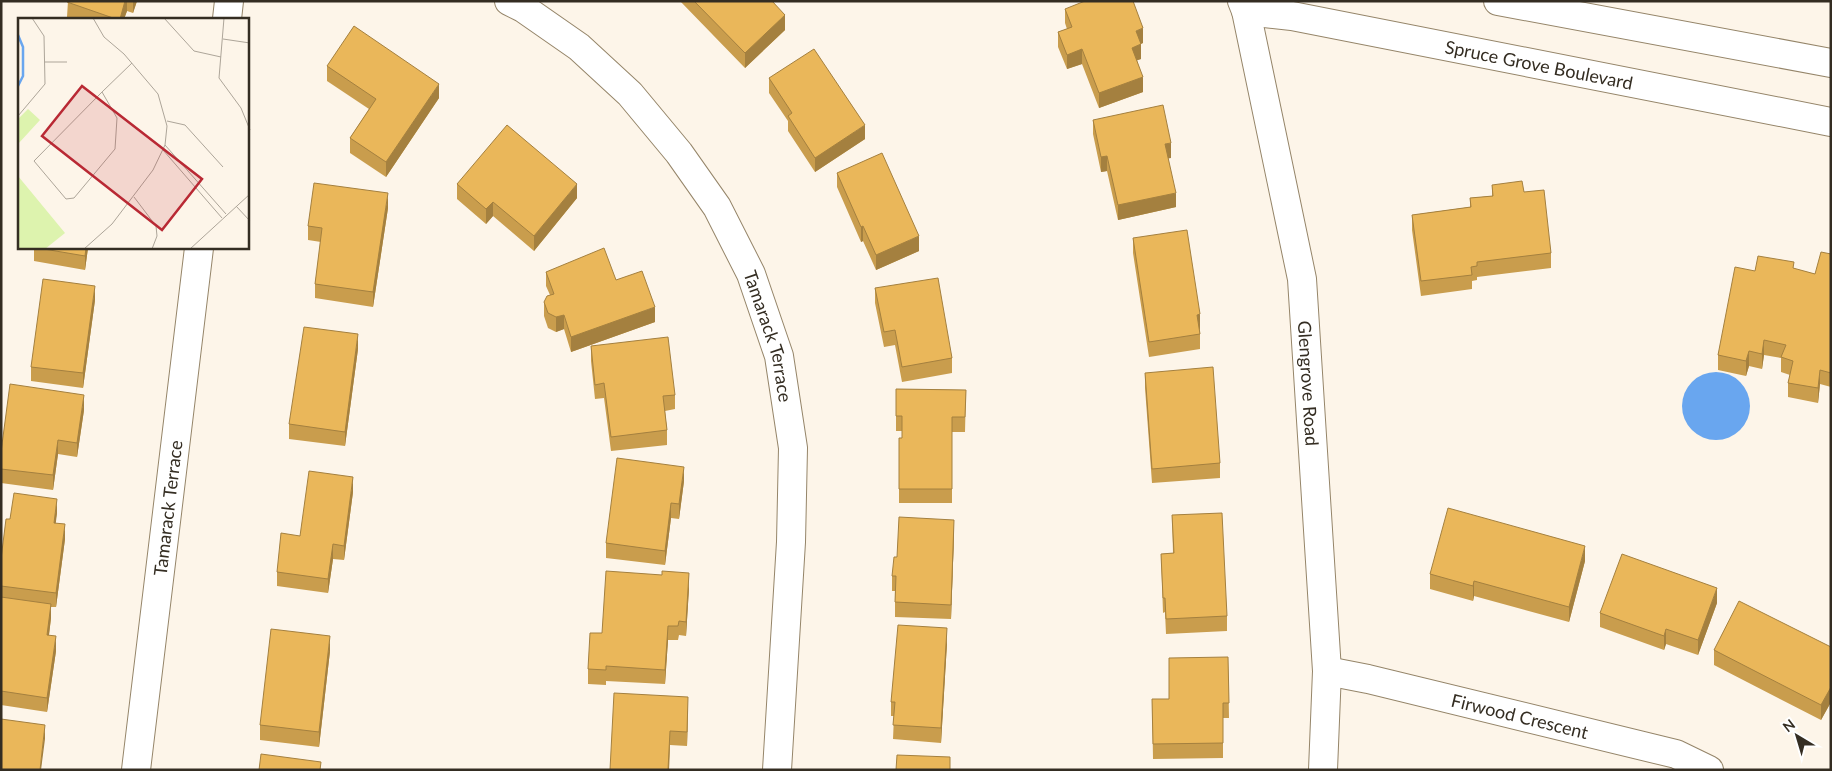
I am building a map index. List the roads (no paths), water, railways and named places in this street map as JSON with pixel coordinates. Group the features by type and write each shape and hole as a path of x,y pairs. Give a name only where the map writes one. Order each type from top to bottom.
{"street":[{"path":"227,18 229,1"},
{"name":"Tamarack Terrace","path":"509,1 523,8 579,47 630,94 679,153 717,207 751,274 779,356 793,448 792,542 777,770"},
{"path":"1498,1 1831,63"},
{"name":"Spruce Grove Boulevard","path":"1244,6 1831,122"},
{"name":"Glengrove Road","path":"1244,6 1302,279 1327,671 1323,770"},
{"name":"Tamarack Terrace","path":"136,770 199,249"},
{"name":"Firwood Crescent","path":"1327,671 1368,679 1676,754 1709,770"}],"water":[{"path":"1709,372 1723,372 1735,377 1745,387 1750,399 1750,413 1745,425 1735,435 1723,440 1709,440 1697,435 1687,425 1682,413 1682,399 1687,387 1697,377"}]}
